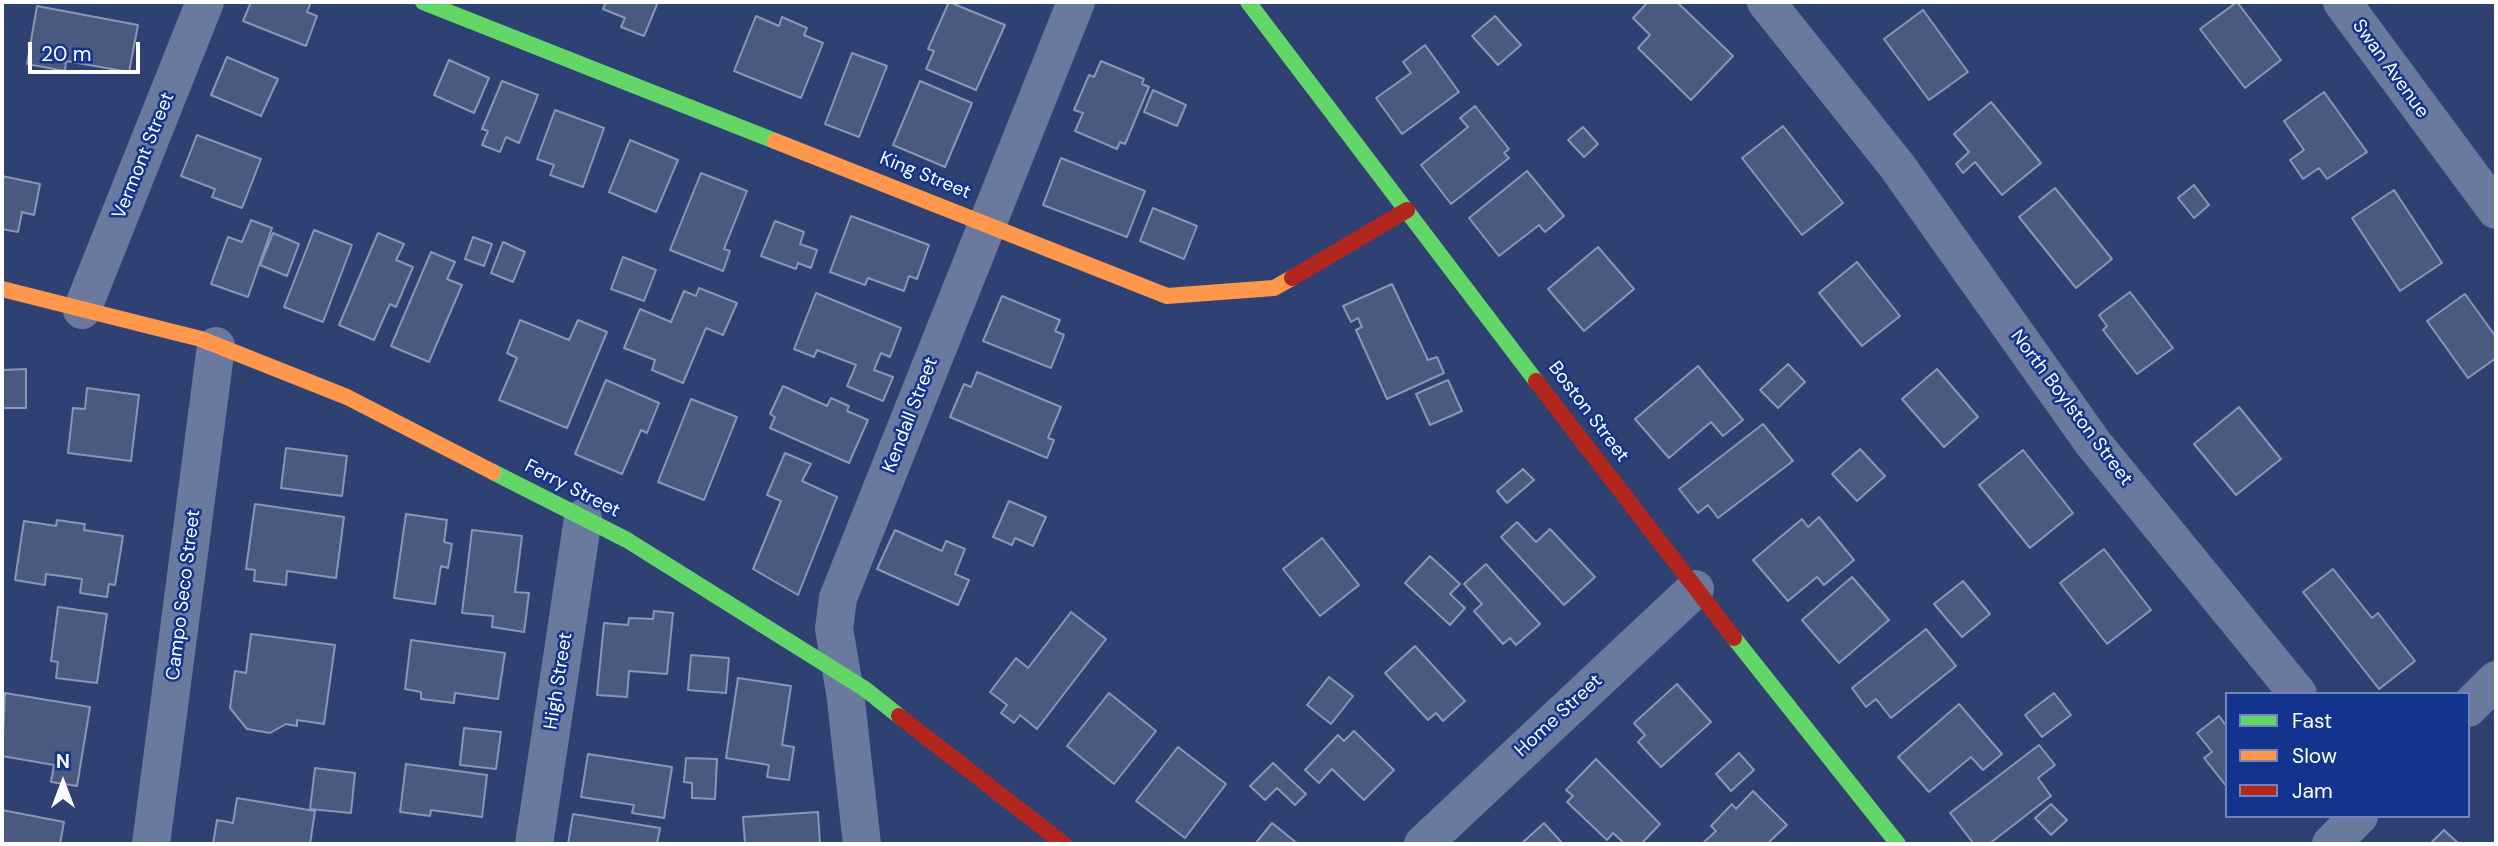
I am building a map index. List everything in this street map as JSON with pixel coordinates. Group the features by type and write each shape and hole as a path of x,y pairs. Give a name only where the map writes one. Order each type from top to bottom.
{"street":[{"name":"Vermont Street","path":"82,310 205,2"},
{"name":"King Street","path":"423,2 1167,296 1274,288 1408,210"},
{"name":"Kendall Street","path":"862,844 842,674 834,629 838,598 1076,2"},
{"name":"Boston Street","path":"1248,2 1695,589 1898,844"},
{"name":"North Boylston Street","path":"1766,2 1897,166 2093,443 2296,692"},
{"name":"Swan Avenue","path":"2342,2 2496,210"},
{"name":"Ferry Street","path":"2,289 216,346 347,397 627,540 842,674 1064,844"},
{"name":"Campo Seco Street","path":"151,844 216,346"},
{"name":"High Street","path":"534,844 583,518"},
{"name":"Home Street","path":"1423,844 1695,589"},
{"path":"2470,706 2496,680"},
{"path":"2332,844 2358,818"}],"building":[{"path":"251,2 311,2 307,12 317,16 306,46 243,21"},
{"path":"606,2 658,2 644,36 621,27 625,18 603,9"},
{"path":"949,2 1005,25 976,90 926,69 934,51 928,49"},
{"path":"1648,2 1677,2 1733,56 1691,100 1638,48 1650,35 1633,18"},
{"path":"2237,2 2281,60 2245,88 2200,29"},
{"path":"37,6 138,25 129,72 66,61 65,71 27,64"},
{"path":"1923,10 1968,72 1929,100 1884,39"},
{"path":"756,16 779,26 782,17 807,28 804,35 823,43 801,98 734,71"},
{"path":"1495,16 1521,45 1498,65 1472,36"},
{"path":"1425,45 1459,92 1402,134 1376,98 1411,73 1403,62"},
{"path":"852,53 887,66 859,137 825,124"},
{"path":"227,57 278,79 261,116 211,95"},
{"path":"449,60 489,78 474,113 434,95"},
{"path":"1101,61 1144,79 1142,84 1149,87 1125,144 1120,142 1117,149 1075,131 1083,113 1074,110 1089,75 1094,77"},
{"path":"502,81 538,95 519,143 506,137 500,152 482,145 488,131 482,129"},
{"path":"920,81 972,103 945,167 893,145"},
{"path":"1153,90 1186,105 1177,126 1144,112"},
{"path":"2324,92 2367,152 2327,179 2319,168 2303,179 2290,160 2304,150 2284,121"},
{"path":"1991,102 2041,163 2002,195 1975,162 1963,173 1956,164 1969,152 1954,134"},
{"path":"1475,106 1509,149 1504,153 1509,158 1451,204 1421,165 1468,127 1460,118"},
{"path":"555,110 604,128 583,187 550,175 554,165 537,159"},
{"path":"1783,126 1843,203 1802,235 1742,158"},
{"path":"1583,127 1598,144 1584,157 1568,140"},
{"path":"197,135 261,159 242,208 212,197 215,189 181,176"},
{"path":"630,140 678,160 656,212 609,192"},
{"path":"1061,158 1145,191 1127,237 1043,205"},
{"path":"1527,171 1564,216 1545,232 1539,225 1499,256 1469,218"},
{"path":"701,173 747,191 724,249 730,251 723,271 670,250"},
{"path":"2,176 40,184 34,215 22,212 18,232 2,229"},
{"path":"2194,185 2209,205 2194,218 2178,198"},
{"path":"2055,188 2112,259 2076,288 2019,217"},
{"path":"2394,190 2442,263 2400,291 2352,218"},
{"path":"1153,208 1197,226 1184,259 1140,241"},
{"path":"851,216 929,245 917,279 909,276 904,291 868,278 865,285 830,272"},
{"path":"251,220 272,228 248,297 211,284 228,237 242,242"},
{"path":"775,221 804,232 800,244 817,250 811,268 798,263 796,269 761,256"},
{"path":"314,230 352,245 323,322 284,307"},
{"path":"273,233 299,244 287,276 260,265"},
{"path":"378,233 404,244 396,260 413,267 396,307 390,304 374,340 339,325"},
{"path":"473,237 492,244 484,266 465,259"},
{"path":"503,242 525,252 513,282 491,273"},
{"path":"1598,247 1634,289 1584,331 1548,289"},
{"path":"431,252 455,262 447,279 462,285 429,362 391,346"},
{"path":"623,257 656,270 644,301 611,289"},
{"path":"1857,262 1900,316 1862,346 1819,293"},
{"path":"1392,284 1428,360 1437,357 1444,373 1387,399 1356,330 1362,327 1358,318 1351,322 1343,306"},
{"path":"699,288 737,303 723,335 706,328 683,383 652,370 655,360 624,348 640,309 671,322 684,291 696,296"},
{"path":"2130,292 2173,348 2137,374 2103,330 2107,326 2099,315"},
{"path":"816,293 901,328 890,357 881,353 874,370 893,377 883,401 847,386 856,365 817,350 814,357 794,349"},
{"path":"2465,294 2496,337 2496,358 2468,378 2427,321"},
{"path":"1002,296 1060,320 1055,331 1064,335 1051,368 983,341"},
{"path":"520,320 569,340 578,320 607,332 567,428 499,400 517,358 507,353"},
{"path":"1788,364 1805,382 1778,408 1760,390"},
{"path":"1698,366 1743,420 1723,436 1711,422 1669,458 1635,419"},
{"path":"26,369 26,408 2,408 2,370"},
{"path":"1937,369 1978,417 1944,447 1902,399"},
{"path":"977,372 1061,407 1048,438 1054,440 1047,458 950,417 964,384 971,387"},
{"path":"606,380 659,403 647,433 641,430 622,474 575,454"},
{"path":"1448,380 1462,411 1430,425 1416,394"},
{"path":"783,386 827,406 831,398 849,406 847,411 868,420 849,463 770,428 775,417 770,414"},
{"path":"87,388 139,395 131,461 68,453 73,408 85,409"},
{"path":"691,399 737,417 704,500 658,482"},
{"path":"2239,407 2281,459 2236,495 2194,444"},
{"path":"1763,424 1793,461 1718,518 1708,505 1698,513 1679,489"},
{"path":"286,448 347,456 342,496 281,488"},
{"path":"1860,449 1885,476 1857,501 1832,474"},
{"path":"2023,450 2073,513 2030,548 1979,485"},
{"path":"785,453 811,464 802,481 837,497 798,595 753,569 781,501 767,495"},
{"path":"1523,469 1534,480 1507,503 1497,491"},
{"path":"1009,501 1046,517 1033,546 1015,538 1012,545 993,537"},
{"path":"255,504 344,517 336,578 287,571 286,585 254,581 255,570 246,569"},
{"path":"406,514 447,520 444,542 452,544 448,568 441,566 435,604 394,598"},
{"path":"1819,517 1854,560 1824,585 1817,577 1788,601 1753,560 1802,519 1808,527"},
{"path":"57,520 85,524 84,530 123,536 115,585 109,584 107,597 80,593 82,579 46,574 45,585 15,580 24,521 56,526"},
{"path":"1517,522 1536,542 1550,529 1595,577 1564,605 1501,537"},
{"path":"472,530 522,536 515,592 529,593 524,632 492,627 493,616 462,613"},
{"path":"895,530 942,551 946,541 965,549 955,574 969,580 958,605 877,569"},
{"path":"1322,538 1359,585 1320,616 1283,569"},
{"path":"2104,549 2151,610 2107,644 2060,583"},
{"path":"1430,556 1460,584 1450,594 1465,608 1450,625 1405,583"},
{"path":"1486,564 1540,624 1516,645 1510,638 1503,644 1474,611 1482,604 1464,584"},
{"path":"2333,569 2372,618 2378,613 2415,661 2379,689 2303,592"},
{"path":"1852,577 1889,620 1839,663 1802,620"},
{"path":"1963,581 1990,614 1962,637 1934,604"},
{"path":"58,607 107,614 97,683 56,678 58,662 51,661"},
{"path":"654,611 673,613 667,674 629,671 627,697 597,695 604,623 628,625 629,618 653,619"},
{"path":"1071,612 1106,639 1037,729 1020,715 1014,723 1001,713 1007,705 990,692 1016,658 1028,668"},
{"path":"1926,629 1956,666 1891,718 1876,699 1866,707 1852,688"},
{"path":"251,634 335,645 324,724 297,720 297,726 286,724 270,733 247,729 230,708 235,671 246,673"},
{"path":"411,640 505,653 498,699 455,693 454,703 421,699 421,692 405,689"},
{"path":"1415,646 1465,701 1443,721 1436,713 1428,720 1385,673"},
{"path":"691,655 729,658 726,693 688,690"},
{"path":"1329,677 1353,696 1331,724 1307,705"},
{"path":"738,678 791,686 782,745 794,747 789,780 767,777 769,765 726,758"},
{"path":"1677,684 1711,722 1661,767 1638,742 1645,735 1634,723"},
{"path":"5,693 90,707 77,786 51,782 54,765 2,756"},
{"path":"1109,693 1156,731 1114,784 1067,746"},
{"path":"2054,693 2071,715 2042,737 2025,715"},
{"path":"1959,704 2002,754 1983,770 1971,757 1929,792 1898,757"},
{"path":"2219,716 2225,724 2225,784 2204,758 2212,752 2197,733"},
{"path":"464,728 501,732 496,769 460,765"},
{"path":"1354,731 1394,770 1364,800 1332,769 1319,783 1305,770 1338,735 1344,741"},
{"path":"2039,745 2055,765 2038,778 2051,796 1989,844 1974,844 1950,813"},
{"path":"1178,747 1226,784 1185,838 1136,801"},
{"path":"1739,753 1754,770 1731,791 1716,774"},
{"path":"588,754 672,767 664,818 632,813 634,805 581,797"},
{"path":"686,758 717,759 715,799 692,798 692,783 684,782"},
{"path":"1596,759 1660,824 1641,844 1625,844 1613,833 1607,840 1567,802 1573,796 1566,790"},
{"path":"1273,763 1306,794 1295,805 1277,788 1265,800 1250,786"},
{"path":"406,764 487,775 482,817 431,810 430,816 400,812"},
{"path":"315,768 355,773 351,813 310,809"},
{"path":"1753,791 1787,825 1767,844 1702,844 1716,831 1711,826 1732,804 1736,809"},
{"path":"237,798 315,811 310,844 213,844 217,820 233,823"},
{"path":"2051,804 2067,820 2051,835 2035,818"},
{"path":"2,810 64,822 60,844 2,844"},
{"path":"818,812 820,844 745,844 743,817"},
{"path":"573,814 660,828 657,844 568,844"},
{"path":"1272,823 1298,844 1255,844"},
{"path":"1544,823 1563,844 1521,844"},
{"path":"2444,830 2459,844 2430,844"}],"traffic: fast":[{"path":"423,2 775,141"},
{"path":"1248,2 1536,381"},
{"path":"493,472 627,540 865,689 899,716"},
{"path":"1734,638 1898,844"}],"traffic: slow":[{"path":"775,141 1167,296 1274,288 1292,278"},
{"path":"2,289 201,339 347,397 493,472"}],"traffic: jam":[{"path":"1292,278 1407,210"},
{"path":"1536,381 1734,638"},
{"path":"899,716 1064,844"}]}
